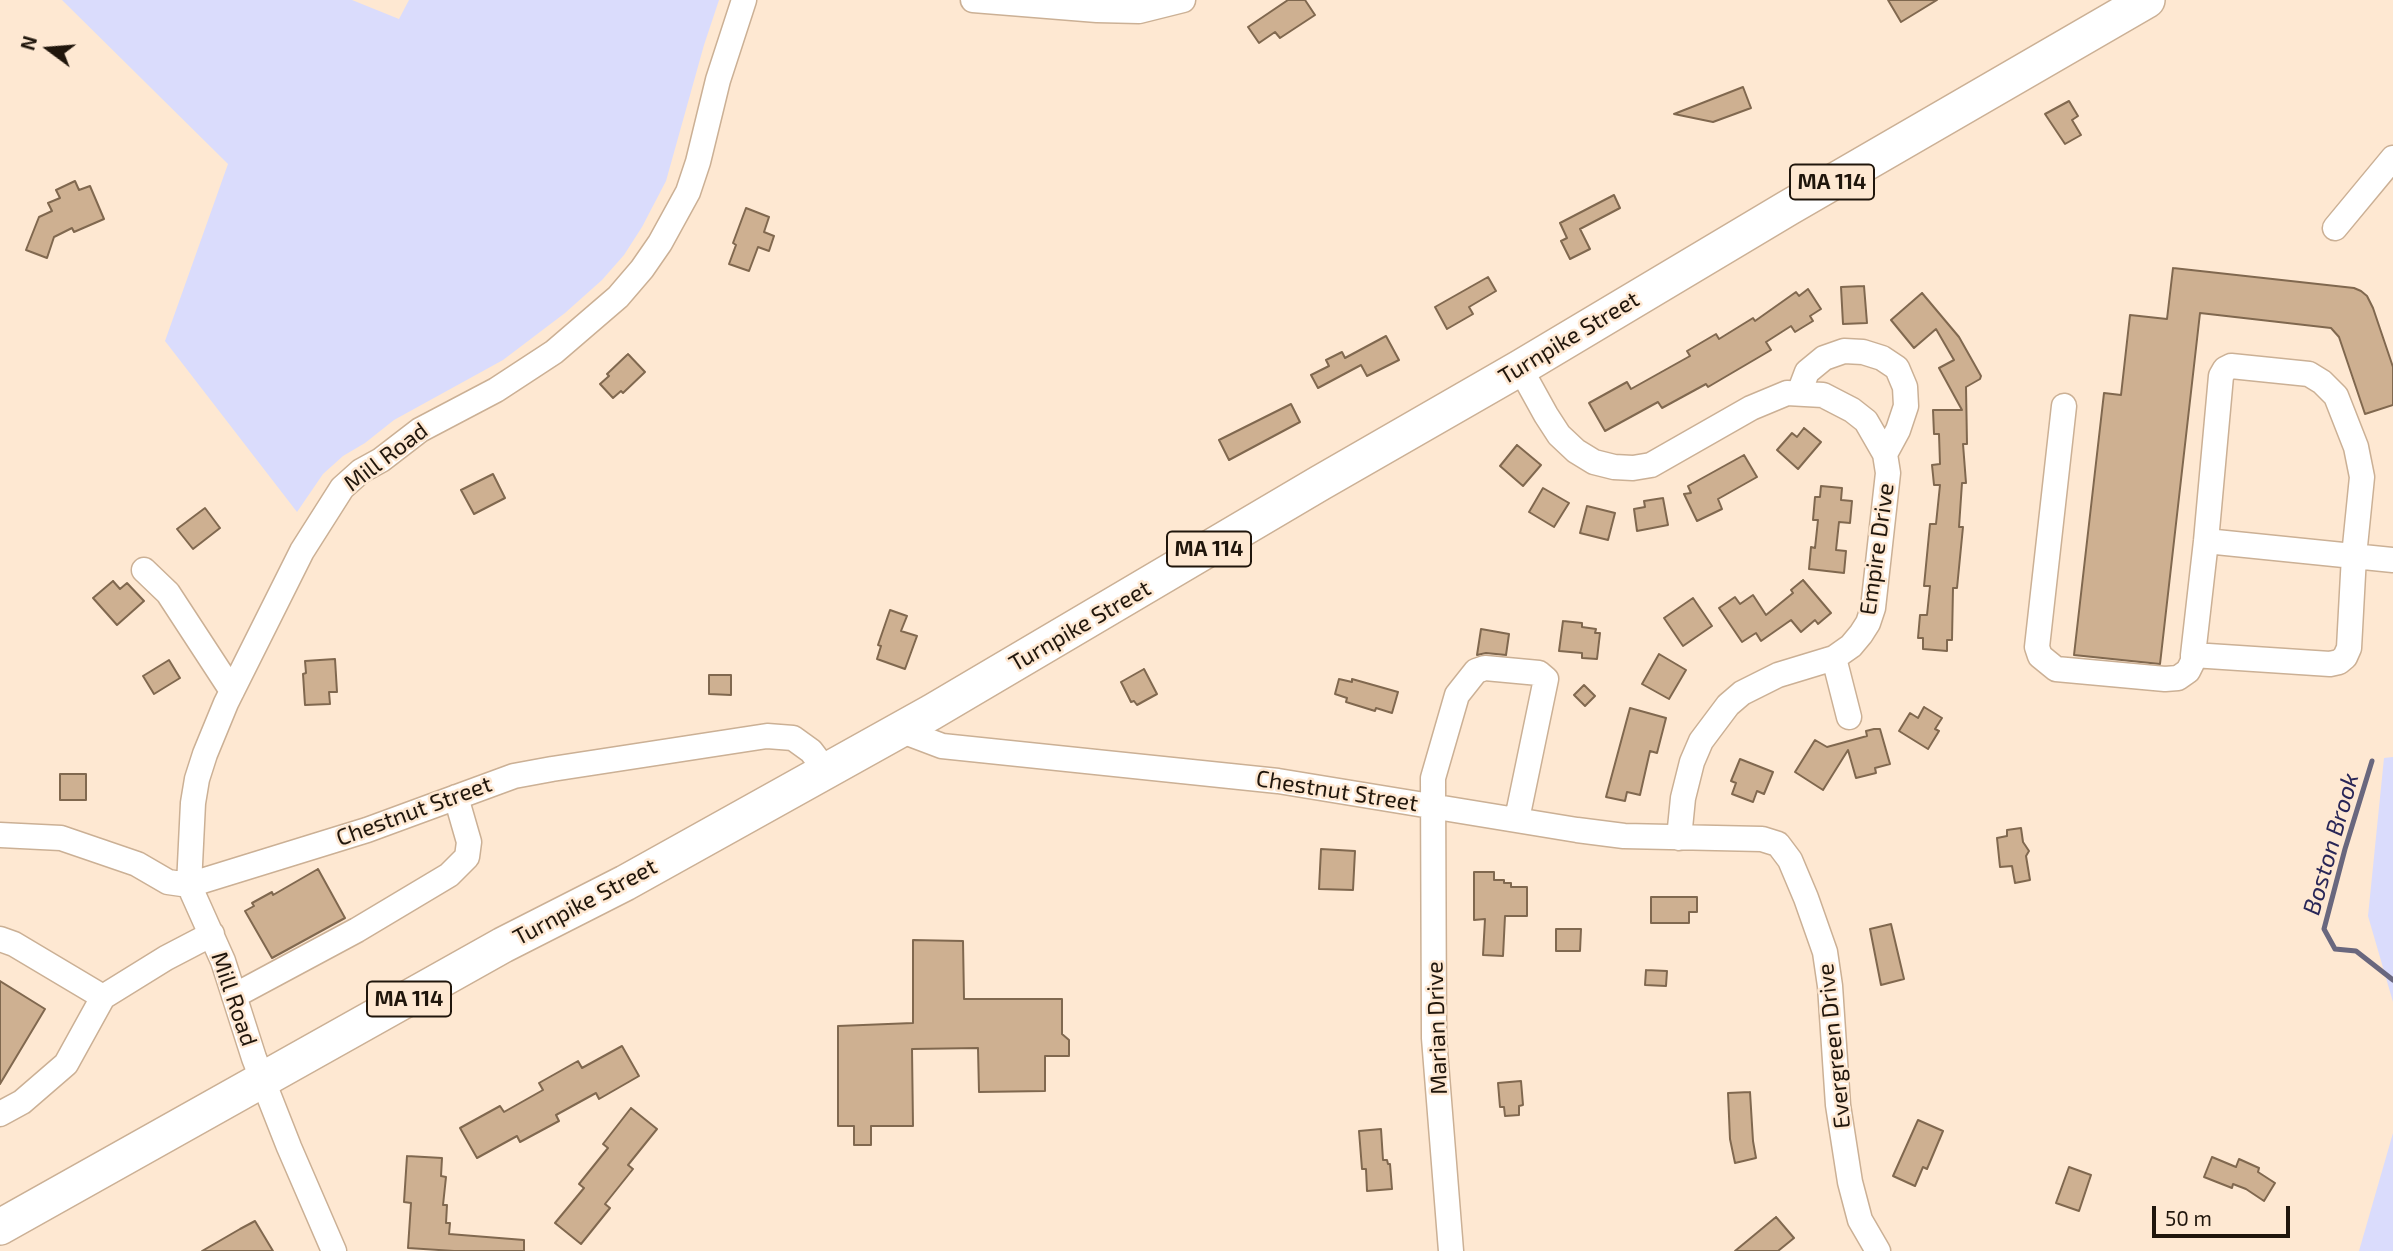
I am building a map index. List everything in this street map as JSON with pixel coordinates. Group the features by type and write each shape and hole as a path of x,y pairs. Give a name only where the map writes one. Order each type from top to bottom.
{"highway":[{"name":"Turnpike Street","path":"0,1227 503,945 625,883 827,772 2147,0"}],"street":[{"name":"Mill Road","path":"334,1251 289,1147 212,934 189,885 193,803 197,779 209,742 301,554 342,488 361,471 381,460 420,430 496,390 554,352 608,307 642,269 660,243 688,192 718,80 744,0"},
{"path":"973,0 1139,11 1184,0"},
{"path":"2335,228 2393,158"},
{"path":"1799,393 1807,372 1824,358 1844,351 1863,352 1882,358 1897,368 1905,387 1906,406 1898,430 1885,454"},
{"path":"2064,406 2038,647 2040,656 2056,670 2165,679 2178,678 2188,671 2193,655 2221,376 2225,369 2231,366 2309,374 2336,396 2356,447 2362,477 2354,556 2350,648 2339,662 2330,664 2193,655"},
{"name":"Empire Drive","path":"1520,368 1559,435 1576,451 1594,461 1614,467 1651,465 1771,398 1787,393 1823,395 1853,410 1866,421 1885,454 1888,473 1873,608 1861,635 1835,658 1768,680 1742,693 1721,712 1701,741 1692,762 1683,798 1679,838"},
{"path":"2206,541 2393,560"},
{"path":"144,570 168,593 232,691"},
{"path":"1835,658 1849,717"},
{"name":"Marian Drive","path":"1451,1251 1434,1038 1433,778 1457,695 1476,671 1485,668 1539,673 1546,679 1517,819"},
{"name":"Chestnut Street","path":"897,729 942,746 1278,780 1624,836 1762,839 1778,844"},
{"name":"Chestnut Street","path":"189,885 367,830 514,776 767,736 793,738 811,751 827,772"},
{"path":"234,996 357,930 449,876 467,857 469,842 456,797"},
{"path":"0,835 61,838 137,864 168,882 189,885"},
{"name":"Evergreen Drive","path":"1778,844 1790,860 1825,952 1830,986 1838,1105 1850,1182 1860,1220 1878,1251"},
{"path":"0,1114 22,1102 66,1064 103,997 166,958 212,934"},
{"path":"0,939 14,944 103,997"}],"shaded area":[{"path":"62,0 352,0 399,19 409,0 719,0 666,181 624,255 602,280 565,313 503,360 394,420 343,456 323,474 297,512 165,341 228,164"},
{"path":"2393,757 2393,1002 2368,916 2384,758"},
{"path":"2393,1133 2393,1251 2359,1251"}],"building":[{"path":"1288,0 1305,0 1315,15 1280,38 1275,32 1259,43 1248,27"},
{"path":"1888,0 1937,0 1901,22"},
{"path":"1743,87 1751,108 1713,122 1674,114"},
{"path":"2069,101 2078,116 2072,120 2081,135 2065,144 2045,114"},
{"path":"75,181 79,190 90,186 104,219 74,232 72,228 54,237 47,258 26,250 39,217 52,211 48,203 60,198 56,190"},
{"path":"1614,195 1620,208 1580,229 1590,249 1570,259 1561,241 1567,238 1560,223"},
{"path":"746,208 769,217 764,232 774,236 769,251 758,247 749,271 729,264 736,245 733,243"},
{"path":"2173,268 2354,288 2361,291 2373,308 2393,367 2393,405 2365,414 2339,337 2331,328 2200,313 2160,664 2074,655 2104,393 2121,395 2130,315 2167,319"},
{"path":"1488,277 1496,291 1469,307 1473,314 1447,329 1435,307"},
{"path":"1864,286 1867,323 1843,324 1841,287"},
{"path":"1808,289 1821,309 1810,316 1813,321 1795,332 1791,326 1766,342 1771,350 1708,387 1706,384 1662,408 1658,402 1605,431 1589,403 1627,382 1631,389 1690,356 1687,351 1716,334 1719,339 1753,318 1755,321 1796,292 1799,296"},
{"path":"1922,293 1959,337 1981,376 1966,387 1967,444 1963,444 1966,483 1962,483 1959,527 1963,527 1957,588 1953,588 1952,640 1947,640 1947,651 1923,649 1923,638 1918,638 1920,615 1927,615 1930,586 1924,586 1930,524 1936,524 1940,485 1934,485 1932,465 1940,464 1939,434 1934,434 1933,410 1962,410 1939,368 1954,360 1936,329 1914,348 1891,320"},
{"path":"1386,336 1399,360 1367,376 1361,365 1318,388 1311,375 1329,366 1326,360 1342,352 1345,358"},
{"path":"628,354 645,372 623,393 621,391 613,398 600,384"},
{"path":"1291,404 1300,422 1229,460 1219,440"},
{"path":"1804,428 1821,442 1798,469 1777,450 1792,433 1797,437"},
{"path":"1517,445 1541,465 1523,486 1500,466"},
{"path":"1744,455 1757,477 1718,499 1722,509 1697,521 1684,494 1691,493 1688,486"},
{"path":"493,474 505,498 474,514 461,490"},
{"path":"1821,486 1842,488 1841,500 1852,501 1850,523 1839,522 1836,550 1846,551 1844,573 1809,569 1811,547 1815,548 1818,520 1813,520 1815,497 1820,497"},
{"path":"1543,488 1569,503 1554,527 1529,512"},
{"path":"1663,498 1668,525 1637,531 1634,509 1645,507 1644,501"},
{"path":"1587,506 1615,513 1608,540 1580,533"},
{"path":"205,508 220,528 193,549 177,529"},
{"path":"1803,580 1831,613 1818,624 1815,620 1801,632 1791,620 1761,641 1756,633 1742,642 1719,608 1735,597 1740,604 1753,595 1766,615 1793,593 1791,590"},
{"path":"113,581 120,589 127,583 144,601 117,625 93,598"},
{"path":"1693,598 1712,626 1683,646 1664,618"},
{"path":"890,610 907,616 901,631 917,636 905,669 877,659 881,646 878,645"},
{"path":"1563,621 1582,623 1582,627 1596,629 1595,633 1600,633 1597,659 1582,658 1582,653 1559,651"},
{"path":"1481,629 1509,634 1506,655 1477,655"},
{"path":"1659,654 1686,670 1669,699 1642,684"},
{"path":"335,659 337,692 329,692 330,704 305,705 305,661"},
{"path":"169,660 180,678 154,694 143,676"},
{"path":"1144,669 1157,694 1137,705 1134,701 1131,702 1121,682"},
{"path":"709,675 731,675 731,695 709,694"},
{"path":"1339,679 1352,682 1352,679 1398,692 1392,713 1346,702 1347,698 1335,694"},
{"path":"1584,685 1595,696 1585,706 1574,695"},
{"path":"1924,707 1942,718 1935,729 1939,731 1928,749 1899,731 1910,713 1918,718"},
{"path":"1630,708 1666,718 1657,753 1650,751 1640,795 1627,792 1625,801 1606,797"},
{"path":"1880,729 1890,764 1875,768 1876,773 1856,778 1848,750 1823,790 1795,772 1815,740 1827,747 1867,736 1866,731"},
{"path":"1740,759 1773,772 1764,794 1757,791 1753,802 1732,794 1736,783 1731,781"},
{"path":"60,774 86,774 86,800 60,800"},
{"path":"2021,828 2023,842 2029,851 2026,856 2030,880 2015,883 2012,866 2000,867 1997,838 2007,836 2007,830"},
{"path":"1321,849 1355,851 1353,890 1319,889"},
{"path":"318,869 345,918 272,958 245,911 254,906 252,903 272,892 273,895"},
{"path":"1474,872 1494,872 1494,880 1504,880 1504,883 1511,883 1511,887 1527,887 1527,916 1505,916 1503,956 1483,955 1485,919 1474,920"},
{"path":"1651,897 1697,897 1697,912 1689,912 1689,923 1651,923"},
{"path":"1891,924 1904,979 1881,985 1870,929"},
{"path":"1556,929 1581,929 1580,951 1556,951"},
{"path":"913,940 963,941 964,999 1062,999 1062,1034 1069,1040 1069,1056 1045,1056 1045,1091 979,1092 978,1048 912,1049 913,1126 871,1126 871,1145 854,1145 854,1126 838,1126 838,1026 913,1023"},
{"path":"1646,970 1667,971 1666,986 1645,985"},
{"path":"0,981 45,1009 0,1084"},
{"path":"622,1046 639,1076 599,1099 596,1093 556,1115 559,1121 520,1142 517,1136 477,1158 460,1128 500,1106 504,1112 543,1090 539,1083 578,1061 582,1068"},
{"path":"1521,1081 1523,1105 1519,1106 1519,1115 1505,1116 1504,1107 1500,1107 1498,1083"},
{"path":"1750,1092 1756,1158 1735,1163 1730,1139 1728,1093"},
{"path":"631,1108 657,1129 628,1165 633,1169 605,1204 610,1208 581,1244 555,1223 584,1188 579,1184 608,1148 603,1144"},
{"path":"1918,1120 1943,1131 1927,1169 1923,1167 1915,1186 1893,1176"},
{"path":"1381,1129 1383,1160 1390,1164 1392,1189 1367,1191 1359,1131"},
{"path":"407,1156 442,1158 441,1176 446,1177 443,1205 447,1205 446,1223 450,1223 449,1234 524,1240 524,1251 408,1248 411,1203 404,1202"},
{"path":"2212,1157 2236,1167 2239,1159 2259,1168 2258,1172 2275,1183 2264,1201 2246,1189 2233,1184 2232,1188 2204,1177"},
{"path":"2069,1167 2091,1175 2079,1211 2056,1203"},
{"path":"1776,1217 1794,1238 1778,1251 1735,1251"},
{"path":"255,1221 273,1251 202,1251 240,1229"}],"waterway":[{"name":"Boston Brook","path":"2372,761 2324,929 2335,949 2356,951 2393,980"}]}
